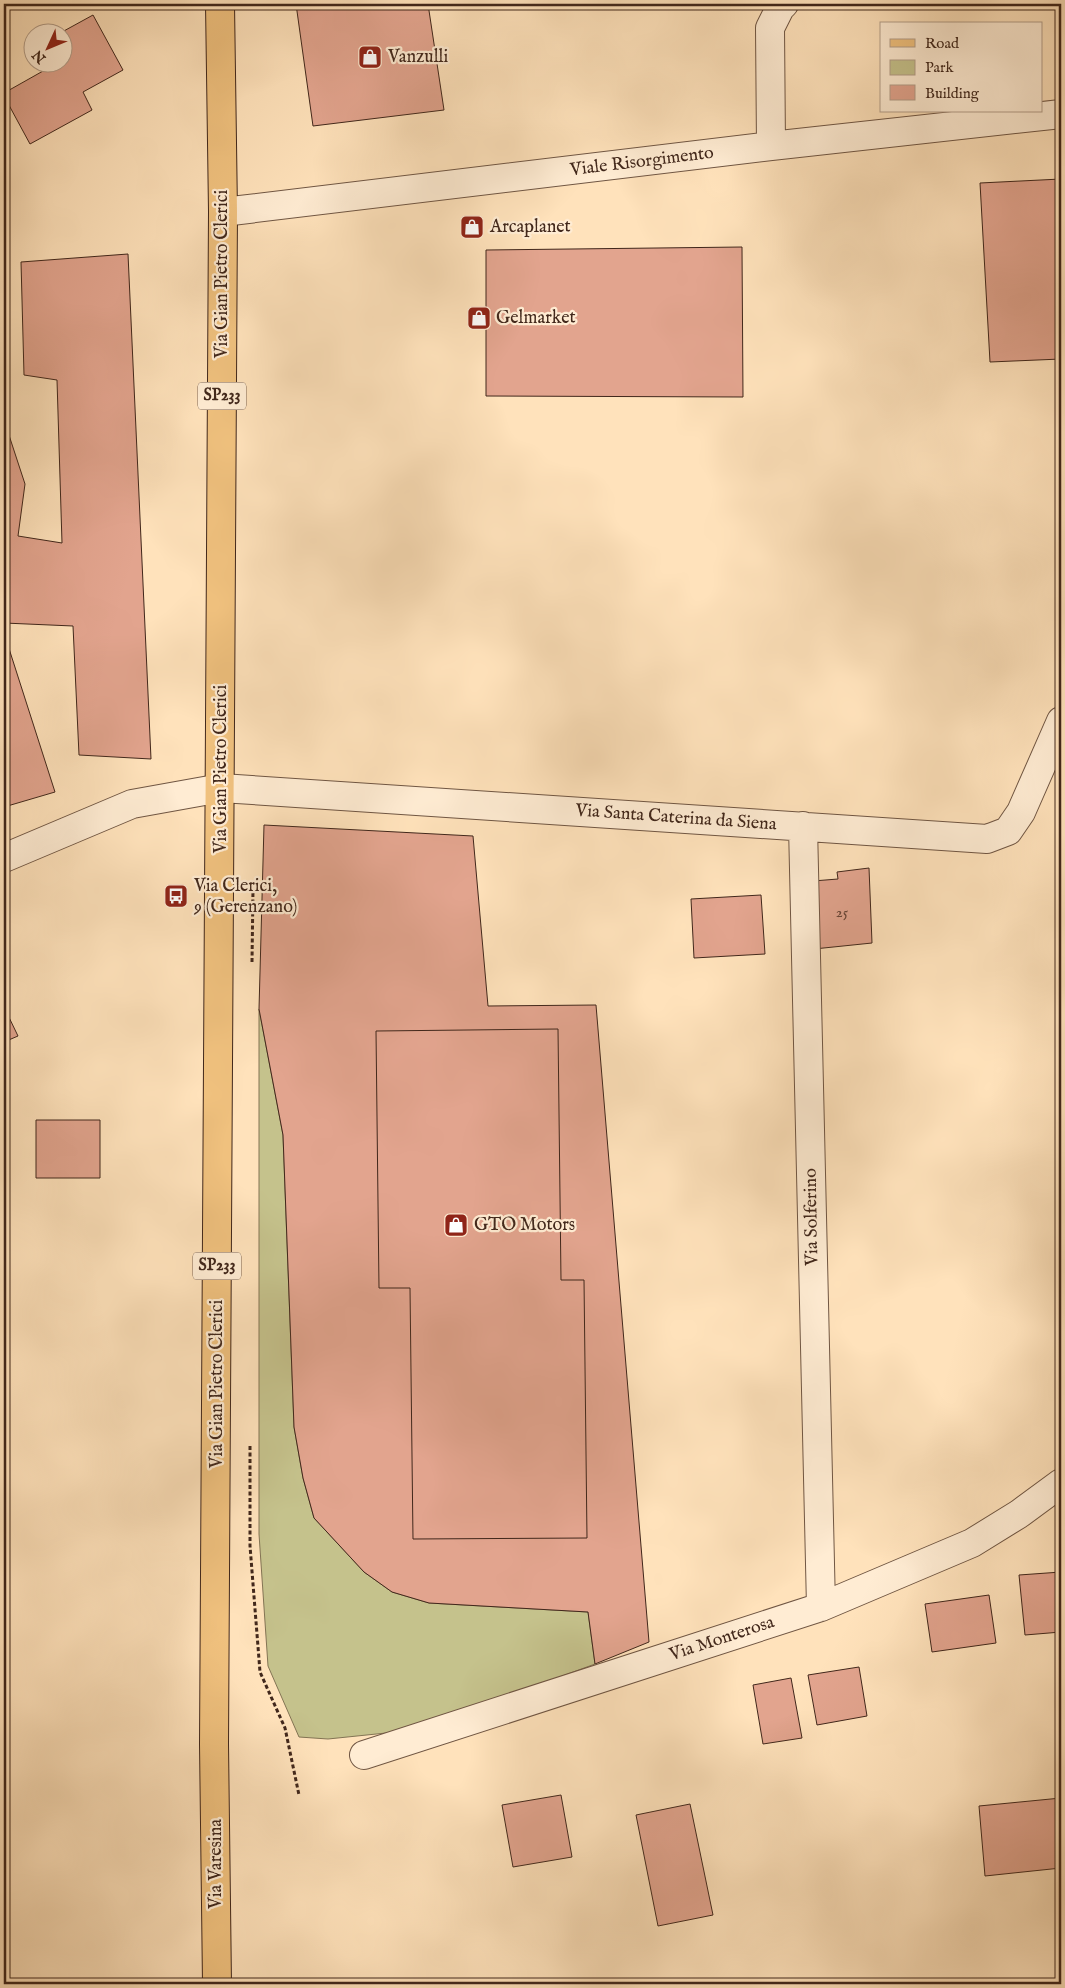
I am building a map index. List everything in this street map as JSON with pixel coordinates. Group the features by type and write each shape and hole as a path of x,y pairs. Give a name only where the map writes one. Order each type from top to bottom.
{"main road":[{"name":"Via Gian Pietro Clerici","path":"214,1744 223,212 220,4"},
{"name":"Via Varesina","path":"214,1744 217,1984"}],"street":[{"path":"771,146 770,28 784,4"},
{"name":"Viale Risorgimento","path":"223,212 771,146 1061,114"},
{"name":"Via Santa Caterina da Siena","path":"4,858 132,804 221,788 986,839 1008,831 1021,812 1061,721"},
{"name":"Via Solferino","path":"803,826 821,1607"},
{"name":"Via Monterosa","path":"364,1755 821,1607 972,1542 1019,1514 1061,1483"}],"green space":[{"path":"259,1009 283,1135 294,1427 303,1478 314,1518 364,1572 392,1592 429,1603 588,1612 595,1664 415,1730 328,1739 299,1737 268,1666 259,1534"}],"building":[{"name":"Vanzulli","path":"296,4 428,4 444,110 313,126"},
{"path":"93,15 123,70 83,92 92,110 30,144 4,93 41,72 72,72 72,27"},
{"path":"1061,179 1061,359 990,362 980,183"},
{"path":"742,247 743,397 486,396 486,250"},
{"path":"128,254 151,759 79,755 73,626 4,623 4,420 25,484 18,536 62,543 57,380 24,375 21,262"},
{"path":"4,633 55,792 4,807"},
{"path":"264,825 473,836 488,1006 596,1005 649,1642 595,1664 588,1612 429,1603 392,1592 364,1572 314,1518 303,1478 294,1427 283,1135 259,1009"},
{"path":"869,868 872,943 814,949 813,881 838,879 837,872"},
{"path":"761,895 765,954 694,958 691,899"},
{"path":"4,1007 18,1036 4,1042"},
{"path":"558,1029 561,1280 584,1280 587,1538 413,1539 410,1288 379,1288 376,1031"},
{"path":"36,1120 100,1120 100,1178 36,1178"},
{"path":"1061,1572 1061,1632 1025,1635 1019,1575"},
{"path":"989,1595 996,1643 932,1652 925,1604"},
{"path":"859,1667 867,1716 817,1725 808,1675"},
{"path":"791,1678 802,1738 763,1744 753,1685"},
{"path":"561,1795 572,1857 513,1867 502,1805"},
{"path":"1061,1798 1061,1868 985,1876 979,1806"},
{"path":"690,1804 713,1915 658,1926 636,1815"}],"place":[{"name":"Vanzulli","path":"370,57"},
{"name":"Arcaplanet","path":"472,227"},
{"name":"Gelmarket","path":"479,318"},
{"name":"Via Clerici, 9 (Gerenzano)","path":"176,896"},
{"name":"GTO Motors","path":"456,1225"}]}
